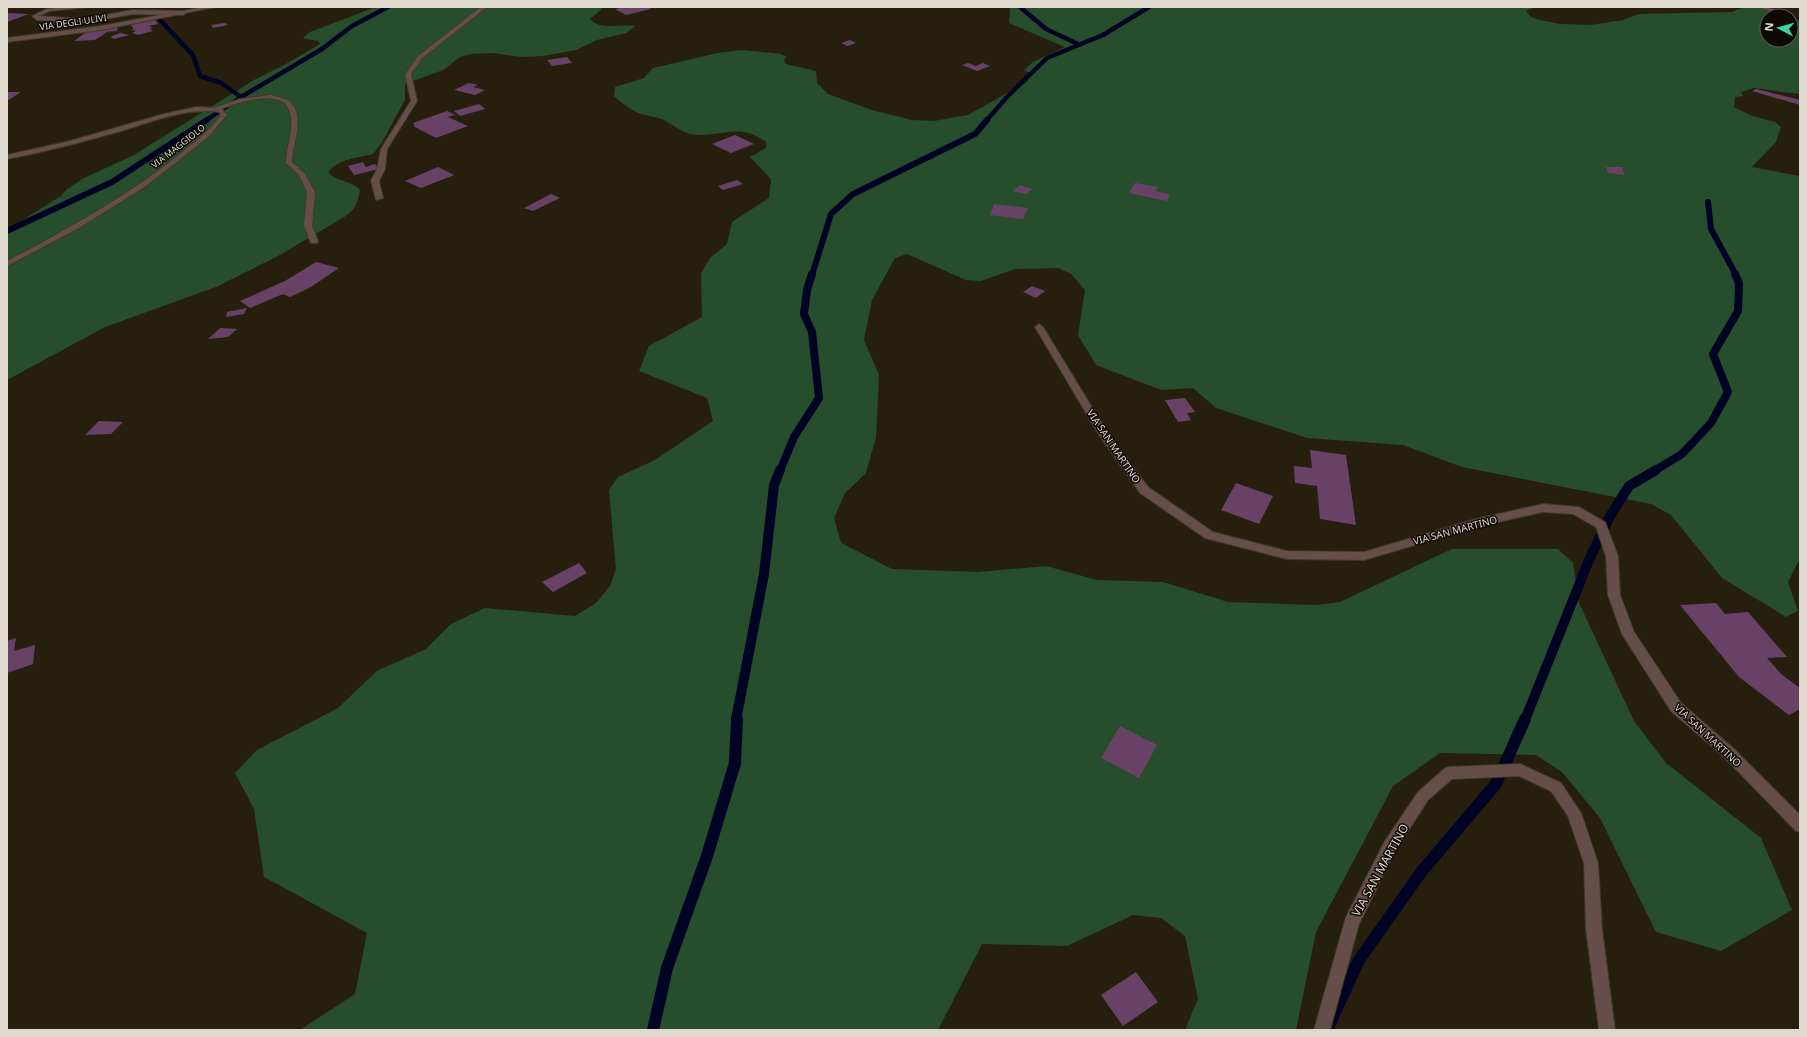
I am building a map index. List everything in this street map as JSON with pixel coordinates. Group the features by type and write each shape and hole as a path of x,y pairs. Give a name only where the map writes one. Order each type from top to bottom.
{"street":[{"path":"86,7 49,10 34,16 37,18 56,20 83,21 133,12 183,13"},
{"name":"VIA DEGLI ULIVI","path":"7,40 101,28 212,7"},
{"path":"379,198 375,181 380,170 384,149 414,101 408,74 420,57 472,18 484,7"},
{"path":"214,109 224,104 254,98 286,100 291,105 294,123 293,137 288,152 289,163 302,174 311,192 308,226 314,241"},
{"name":"VIA MAGGIOLO","path":"7,157 111,132 192,110 221,110 224,115 216,128 168,167 97,216 7,264"},
{"name":"VIA SAN MARTINO","path":"1039,327 1103,433 1144,490 1209,535 1286,555 1364,556 1476,523 1543,508 1575,510 1601,524 1612,556 1614,595 1628,634 1676,707 1729,753 1800,825"},
{"name":"VIA SAN MARTINO","path":"1322,1030 1352,922 1390,846 1423,796 1449,773 1512,770 1520,770 1556,787 1574,813 1591,863 1594,929 1607,1030"}],"green space":[{"path":"376,7 600,7 602,9 590,19 595,23 605,26 635,26 626,33 597,40 576,50 543,56 521,57 493,53 471,54 460,57 443,70 405,84 405,100 381,144 373,154 337,164 328,172 335,178 352,184 360,190 356,204 346,216 278,256 216,287 105,327 7,380 7,230 61,196 66,190 82,179 134,155 254,80 286,64 320,44 318,41 303,38 310,32"},
{"path":"1010,7 1535,7 1526,11 1531,17 1540,20 1560,24 1591,25 1623,20 1639,14 1732,12 1746,7 1752,7 1759,8 1759,48 1799,48 1800,21 1800,94 1754,88 1741,92 1743,96 1735,97 1734,107 1752,116 1775,122 1781,127 1776,142 1752,167 1800,176 1800,562 1798,562 1788,582 1798,611 1786,617 1722,578 1671,515 1651,504 1462,467 1403,445 1307,438 1216,408 1193,388 1161,390 1096,365 1078,335 1085,290 1071,274 1058,268 1015,269 981,281 966,280 907,254 895,258 872,300 864,340 879,375 876,437 866,473 845,493 834,518 841,543 892,569 978,572 1046,566 1097,580 1163,582 1228,602 1317,605 1340,602 1452,549 1558,549 1573,563 1579,603 1634,721 1666,763 1761,838 1792,910 1721,951 1656,932 1600,818 1562,772 1536,755 1440,753 1393,786 1316,932 1296,1030 1185,1030 1198,999 1185,936 1161,918 1133,915 1067,946 982,944 938,1030 300,1030 355,994 367,933 264,877 254,809 235,773 257,750 338,708 377,671 426,649 451,624 485,608 575,616 596,603 610,586 616,569 609,490 618,477 655,460 713,421 707,398 639,371 649,346 702,317 701,274 710,258 727,244 732,222 769,198 771,179 750,157 766,148 766,142 756,136 746,133 729,132 701,135 687,133 662,119 634,111 614,96 615,87 644,78 653,68 718,53 741,50 781,54 787,57 784,60 786,64 816,71 817,83 828,94 872,110 912,120 934,121 968,115 1027,82 1030,73 1024,70 1033,62 1065,47 1009,23"}],"building":[{"path":"625,7 648,7 651,9 626,15 615,9"},
{"path":"7,13 29,14 7,22"},
{"path":"155,20 158,24 149,26 153,28 150,29 153,31 138,35 132,33 136,31 131,29 134,29 131,25"},
{"path":"225,23 228,25 213,28 211,25"},
{"path":"118,27 117,31 107,32 95,40 74,41 88,31"},
{"path":"120,33 130,35 114,39 110,37"},
{"path":"850,40 856,43 847,46 841,43"},
{"path":"567,57 572,63 552,66 547,60"},
{"path":"968,63 976,66 983,63 990,66 977,71 962,65"},
{"path":"469,83 478,85 473,87 485,90 475,95 454,90"},
{"path":"1756,89 1800,100 1800,105 1752,91"},
{"path":"7,92 21,92 7,101"},
{"path":"479,104 485,109 460,116 454,111"},
{"path":"447,111 455,115 448,117 468,126 436,138 415,127 413,123"},
{"path":"735,135 754,144 731,153 712,144"},
{"path":"363,162 366,167 375,164 379,169 354,175 348,166"},
{"path":"438,167 454,175 421,188 405,181"},
{"path":"1606,167 1622,167 1625,175 1608,173"},
{"path":"737,180 743,184 723,190 718,186"},
{"path":"1135,183 1158,187 1155,191 1170,194 1167,201 1129,193"},
{"path":"1020,185 1032,189 1026,194 1013,191"},
{"path":"551,194 560,198 533,211 524,208"},
{"path":"994,204 1028,208 1023,219 990,215"},
{"path":"316,262 339,268 311,287 290,297 283,294 250,308 240,301 285,281"},
{"path":"1032,286 1045,291 1036,298 1023,292"},
{"path":"247,308 244,314 226,317 227,312"},
{"path":"220,328 237,329 228,337 208,339"},
{"path":"1185,398 1195,412 1187,413 1191,420 1178,422 1165,400"},
{"path":"99,421 123,422 111,434 85,435"},
{"path":"1310,450 1346,455 1356,525 1320,519 1317,486 1295,483 1294,466 1312,468"},
{"path":"1236,483 1273,496 1259,524 1221,510"},
{"path":"579,563 587,573 553,592 542,582"},
{"path":"1716,603 1725,614 1748,612 1787,657 1767,658 1781,674 1800,688 1800,709 1789,715 1739,677 1680,605"},
{"path":"16,638 14,651 35,645 33,664 7,673 7,641"},
{"path":"1120,726 1157,745 1139,778 1101,758"},
{"path":"1136,972 1158,1002 1123,1026 1101,995"}],"waterway":[{"path":"241,97 322,49 352,26 388,7"},
{"path":"1020,7 1046,29 1078,44"},
{"path":"986,121 1007,97 1047,58 1103,35 1149,7"},
{"path":"160,20 193,55 200,76 221,83 241,97"},
{"path":"205,121 241,97"},
{"path":"7,231 112,182 207,120"},
{"path":"812,275 831,214 853,194 975,134 987,120"},
{"path":"1708,202 1711,229 1736,275"},
{"path":"780,471 794,437 819,398 812,332 804,314 807,290 812,274"},
{"path":"1654,471 1682,454 1711,423 1728,392 1713,354 1738,311 1739,283 1735,274"},
{"path":"736,720 764,574 774,485 780,470"},
{"path":"1525,720 1589,560 1609,518 1629,486 1656,470"},
{"path":"653,1030 667,968 707,856 735,763 737,719"},
{"path":"1327,1030 1359,960 1422,871 1496,784 1525,719"}]}
